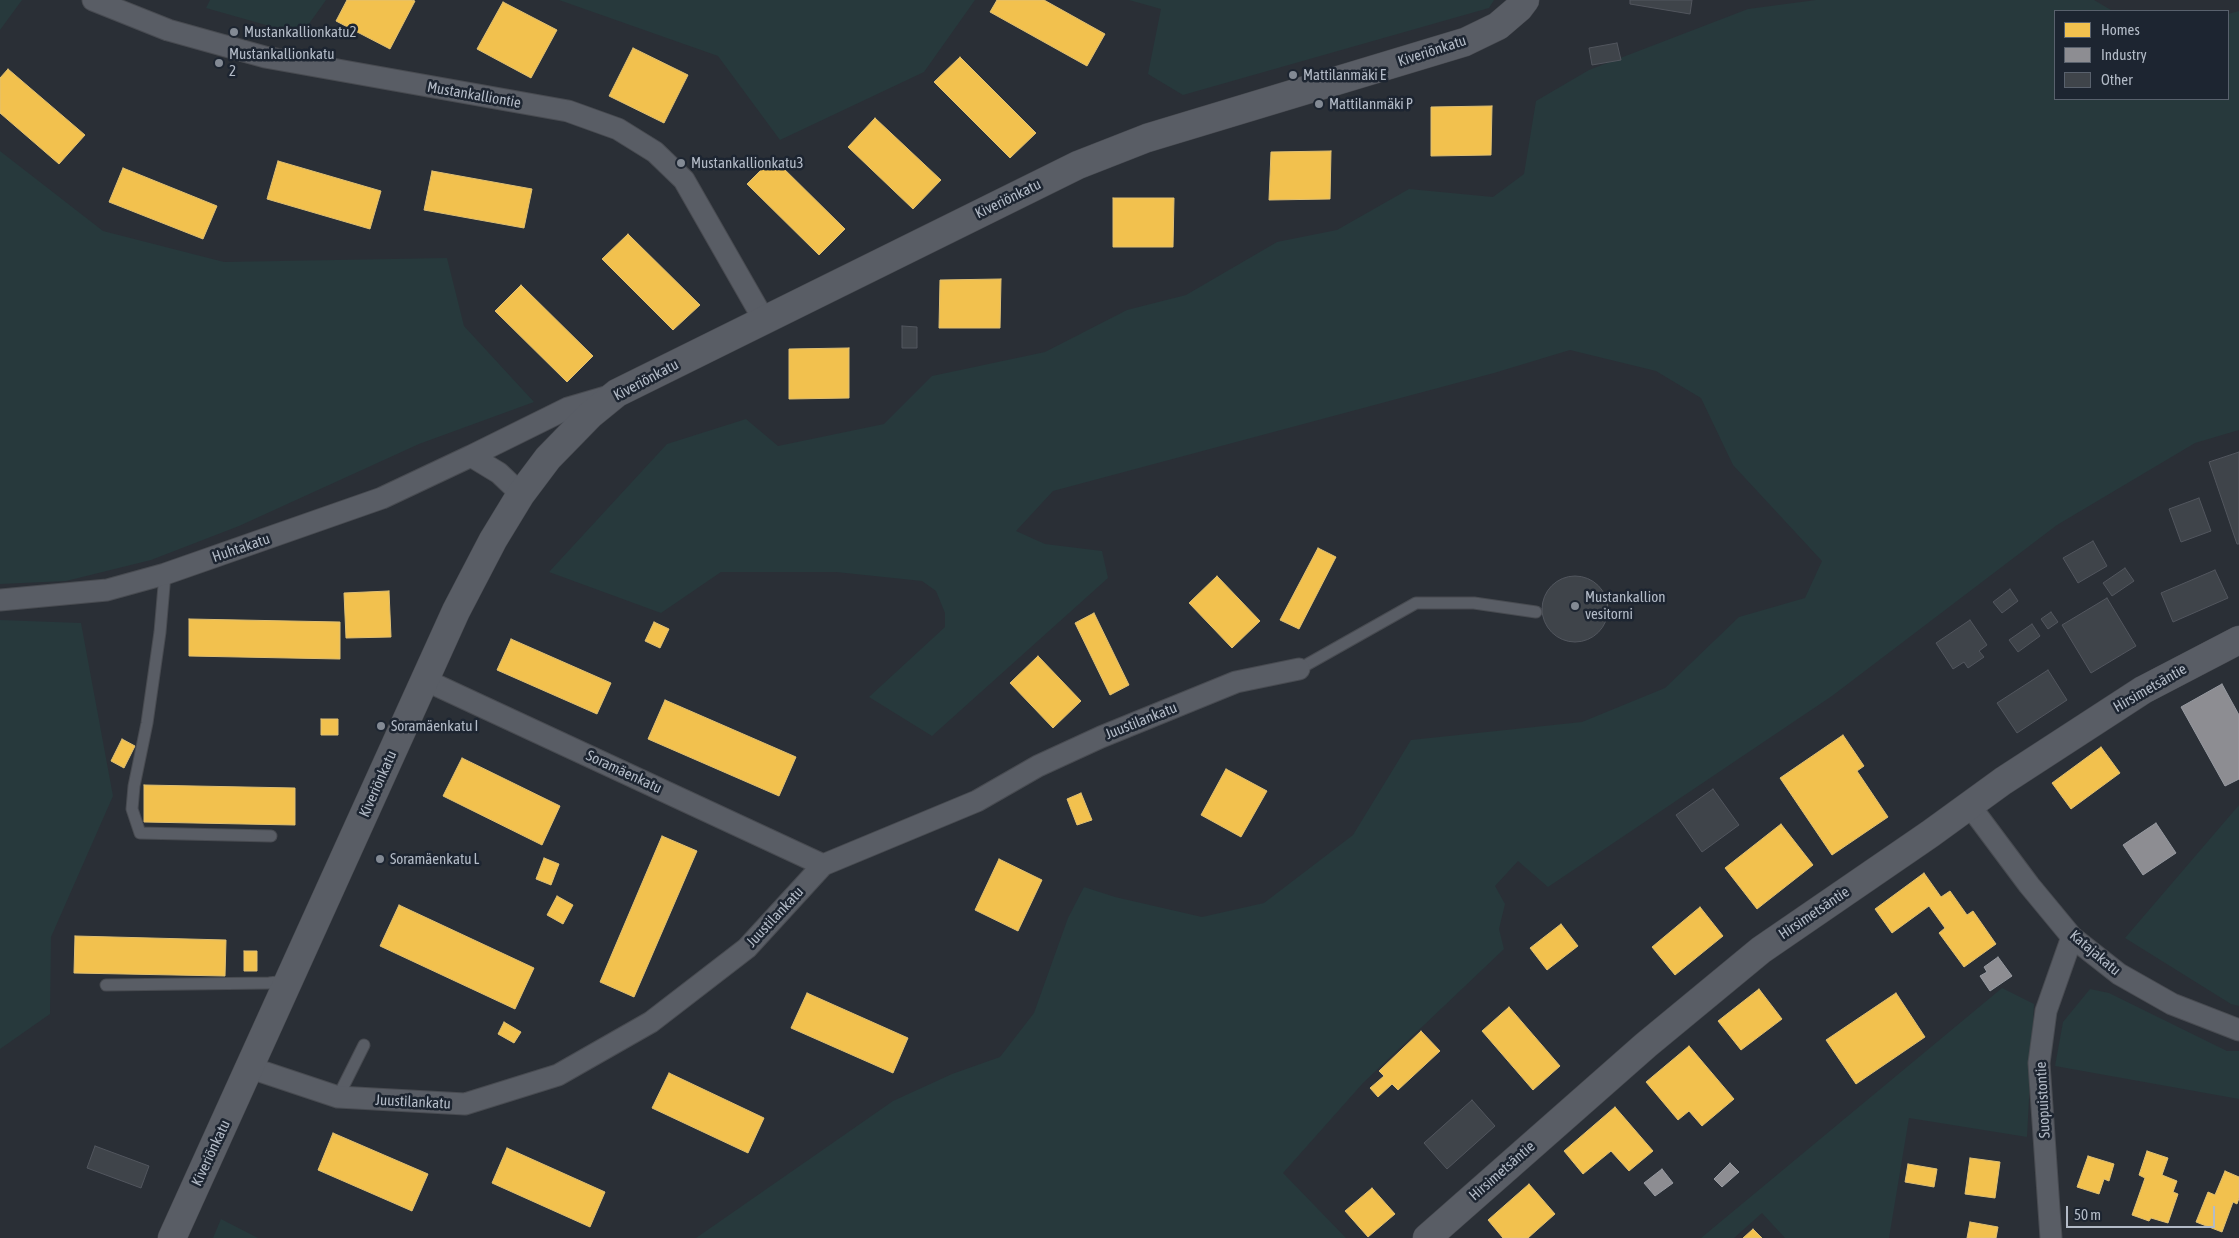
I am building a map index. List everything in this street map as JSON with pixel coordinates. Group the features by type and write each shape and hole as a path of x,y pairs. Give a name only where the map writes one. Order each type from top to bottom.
{"street":[{"name":"Mustankalliontie","path":"93,0 168,30 265,57 568,112 618,129 655,152 684,180 764,320"},
{"name":"Kiveriönkatu","path":"172,1238 251,1068 456,612 493,540 521,494 548,458 590,415 617,393 1078,165 1147,138 1465,42 1498,26 1514,13 1525,0"},
{"name":"Huhtakatu","path":"0,600 108,590 166,574 382,498 568,408 617,393"},
{"path":"471,456 499,473 521,494"},
{"name":"Hirsimetsäntie","path":"1427,1238 1646,1045 1761,950 1970,806 2003,781 2143,690 2239,640"},
{"name":"Juustilankatu","path":"251,1068 338,1097 465,1104 558,1075 651,1022 747,948 822,865 977,801 1038,766 1101,737 1236,682 1299,669"},
{"name":"Soramäenkatu","path":"425,680 822,865"},
{"name":"Katajakatu","path":"1970,806 2029,885 2072,937 2119,974 2172,1004 2239,1030"},
{"name":"Suopuistontie","path":"2056,1237 2039,1063 2046,1011 2072,937"}],"lane":[{"path":"166,574 147,723 134,786 132,809 140,833 271,836"},
{"path":"1299,669 1416,603 1474,603 1536,612"},
{"path":"106,985 268,983 289,980"},
{"path":"338,1097 364,1046"}],"shaded area":[{"path":"0,0 22,0 0,30"},
{"path":"210,0 326,0 301,35 206,8"},
{"path":"559,0 975,0 924,72 780,140 718,56"},
{"path":"1129,0 1494,0 1489,8 1183,95 1148,74 1161,9"},
{"path":"1816,0 2094,0 2111,10 2054,10 2054,100 2229,100 2229,14 2239,11 2239,430 2195,443 2057,525 1832,696 1548,887 1518,861 1495,886 1505,904 1499,929 1504,949 1363,1083 1283,1173 1346,1238 696,1238 893,1101 952,1074 1000,1057 1034,1013 1068,918 1084,887 1115,897 1202,917 1264,903 1353,835 1411,740 1582,722 1665,688 1739,617 1805,598 1822,561 1733,465 1701,398 1656,371 1570,350 1494,373 1053,491 1016,531 1045,544 1102,551 1108,578 932,736 869,697 945,627 945,613 936,591 922,581 836,572 721,572 661,613 549,572 667,444 746,419 778,446 884,424 932,376 1045,352 1127,310 1186,295 1277,242 1337,230 1409,189 1493,197 1524,174 1536,101 1589,70 1748,9"},
{"path":"0,151 103,231 224,262 447,258 464,326 534,402 419,444 239,526 151,560 66,581 0,584"},
{"path":"0,620 81,623 113,796 51,937 50,1014 0,1049"},
{"path":"2239,805 2239,1006 2231,1004 2125,938"},
{"path":"2002,988 2034,1004 2027,1137 1909,1118 1889,1238 1785,1238 1762,1213 1734,1238 1701,1238"},
{"path":"2090,989 2109,993 2227,1051 2239,1051 2239,1099 2055,1066 2063,1022"},
{"path":"221,1219 258,1238 213,1238"}],"building: Homes":[{"path":"347,0 415,1 390,49 336,21"},
{"path":"997,0 1044,0 1105,34 1087,66 990,12"},
{"path":"503,2 557,30 531,78 477,49"},
{"path":"633,48 688,75 664,123 609,96"},
{"path":"960,57 1036,133 1010,158 934,82"},
{"path":"8,69 85,135 59,164 0,113 0,78"},
{"path":"1492,106 1491,155 1431,156 1431,107"},
{"path":"875,118 941,180 913,209 848,147"},
{"path":"1331,151 1330,199 1269,200 1271,152"},
{"path":"773,158 845,229 819,255 747,184"},
{"path":"278,161 381,191 370,229 267,199"},
{"path":"123,168 217,206 203,239 109,202"},
{"path":"432,171 532,189 524,228 424,210"},
{"path":"1113,198 1174,198 1173,247 1113,247"},
{"path":"628,234 700,305 673,330 602,259"},
{"path":"1001,279 1000,328 939,328 940,280"},
{"path":"521,285 593,356 567,382 495,311"},
{"path":"849,348 849,398 789,399 789,349"},
{"path":"1318,548 1336,557 1299,629 1280,620"},
{"path":"1217,576 1260,621 1232,648 1189,603"},
{"path":"389,591 391,637 346,638 344,593"},
{"path":"1094,613 1129,685 1110,695 1075,623"},
{"path":"189,619 340,622 340,659 189,656"},
{"path":"654,622 669,629 660,648 645,641"},
{"path":"511,639 611,683 597,714 497,670"},
{"path":"1038,656 1081,701 1053,728 1010,683"},
{"path":"665,700 796,757 779,796 648,739"},
{"path":"321,719 338,719 338,735 321,735"},
{"path":"1843,735 1864,766 1857,771 1888,817 1832,855 1780,778"},
{"path":"122,739 135,746 124,768 111,761"},
{"path":"2101,747 2120,773 2071,809 2052,783"},
{"path":"462,758 560,806 542,845 443,796"},
{"path":"1226,769 1267,791 1241,837 1201,815"},
{"path":"144,785 295,788 295,825 144,822"},
{"path":"1081,793 1092,820 1077,825 1067,799"},
{"path":"1781,824 1813,865 1757,909 1725,868"},
{"path":"662,836 697,851 634,997 600,982"},
{"path":"544,858 559,864 551,885 536,879"},
{"path":"999,859 1042,880 1018,931 975,910"},
{"path":"1924,873 1941,897 1950,891 1967,915 1973,911 1996,944 1964,967 1939,933 1945,928 1929,906 1892,933 1875,909"},
{"path":"557,896 573,905 563,924 547,915"},
{"path":"399,905 534,968 515,1009 380,946"},
{"path":"1700,907 1723,936 1675,975 1652,947"},
{"path":"1561,924 1578,946 1547,970 1530,948"},
{"path":"75,936 226,940 225,976 74,973"},
{"path":"244,951 257,951 257,971 244,971"},
{"path":"1759,989 1782,1019 1741,1050 1718,1021"},
{"path":"807,993 908,1038 893,1073 791,1028"},
{"path":"1896,993 1925,1037 1856,1084 1826,1040"},
{"path":"1509,1007 1560,1066 1533,1090 1482,1031"},
{"path":"504,1022 521,1032 514,1043 498,1034"},
{"path":"1421,1031 1440,1051 1398,1090 1392,1084 1378,1097 1370,1088 1384,1076 1379,1071"},
{"path":"1689,1046 1734,1099 1702,1126 1689,1111 1678,1120 1646,1082"},
{"path":"669,1073 764,1118 748,1153 652,1108"},
{"path":"1615,1107 1653,1151 1629,1171 1611,1151 1583,1174 1564,1151"},
{"path":"333,1133 428,1174 412,1211 318,1170"},
{"path":"507,1148 605,1192 590,1227 492,1183"},
{"path":"2147,1151 2168,1158 2162,1175 2177,1181 2173,1192 2178,1194 2168,1223 2151,1218 2149,1221 2132,1215 2145,1178 2139,1175"},
{"path":"2088,1156 2114,1164 2109,1181 2104,1179 2099,1194 2077,1187"},
{"path":"1970,1158 2000,1162 1995,1198 1965,1194"},
{"path":"1908,1164 1937,1169 1934,1187 1905,1182"},
{"path":"2225,1171 2239,1177 2239,1198 2237,1204 2233,1202 2222,1232 2196,1222 2208,1192 2215,1195"},
{"path":"1529,1184 1555,1214 1528,1238 1503,1238 1488,1220"},
{"path":"1372,1188 1395,1214 1368,1237 1345,1211"},
{"path":"1970,1222 1998,1227 1996,1238 1967,1238"},
{"path":"1753,1229 1762,1238 1743,1238"}],"building: Industry":[{"path":"2222,684 2239,715 2239,779 2225,786 2181,707"},
{"path":"2156,823 2176,853 2143,875 2123,845"},
{"path":"1998,957 2012,976 1990,991 1980,976 1987,972 1984,967"},
{"path":"1730,1163 1739,1172 1722,1187 1714,1179"},
{"path":"1662,1169 1673,1183 1655,1196 1644,1183"}],"building: Other":[{"path":"1630,0 1692,0 1690,14 1630,4"},
{"path":"1617,43 1621,60 1592,65 1589,48"},
{"path":"902,326 917,327 917,348 902,348"},
{"path":"2239,452 2239,544 2237,544 2209,462"},
{"path":"2199,498 2211,531 2181,542 2169,509"},
{"path":"2093,541 2107,566 2078,583 2063,558"},
{"path":"2125,568 2134,581 2112,596 2103,583"},
{"path":"2215,570 2228,598 2173,622 2161,593"},
{"name":"Mustankallion vesitorni","path":"1568,576 1582,576 1594,581 1603,590 1608,602 1606,622 1599,633 1582,642 1568,642 1556,637 1547,628 1542,616 1542,602 1547,590 1556,581"},
{"path":"2010,589 2018,601 2002,613 1993,602"},
{"path":"2107,598 2136,646 2091,673 2062,625"},
{"path":"2051,612 2058,622 2048,629 2041,619"},
{"path":"1970,620 1987,645 1979,651 1984,657 1968,668 1964,662 1953,669 1936,643"},
{"path":"2032,624 2040,636 2018,652 2009,640"},
{"path":"2048,670 2067,700 2017,733 1997,703"},
{"path":"1713,789 1739,825 1702,852 1676,815"},
{"path":"1472,1100 1495,1126 1447,1169 1424,1143"},
{"path":"95,1146 149,1166 141,1188 87,1168"}],"place":[{"name":"Mustankallionkatu2","path":"234,32"},
{"name":"Mustankallionkatu 2","path":"219,63"},
{"name":"Mattilanmäki E","path":"1293,75"},
{"name":"Mattilanmäki P","path":"1319,104"},
{"name":"Mustankallionkatu3","path":"681,163"},
{"name":"Mustankallion vesitorni","path":"1575,606"},
{"name":"Soramäenkatu I","path":"381,726"},
{"name":"Soramäenkatu L","path":"380,859"}]}
